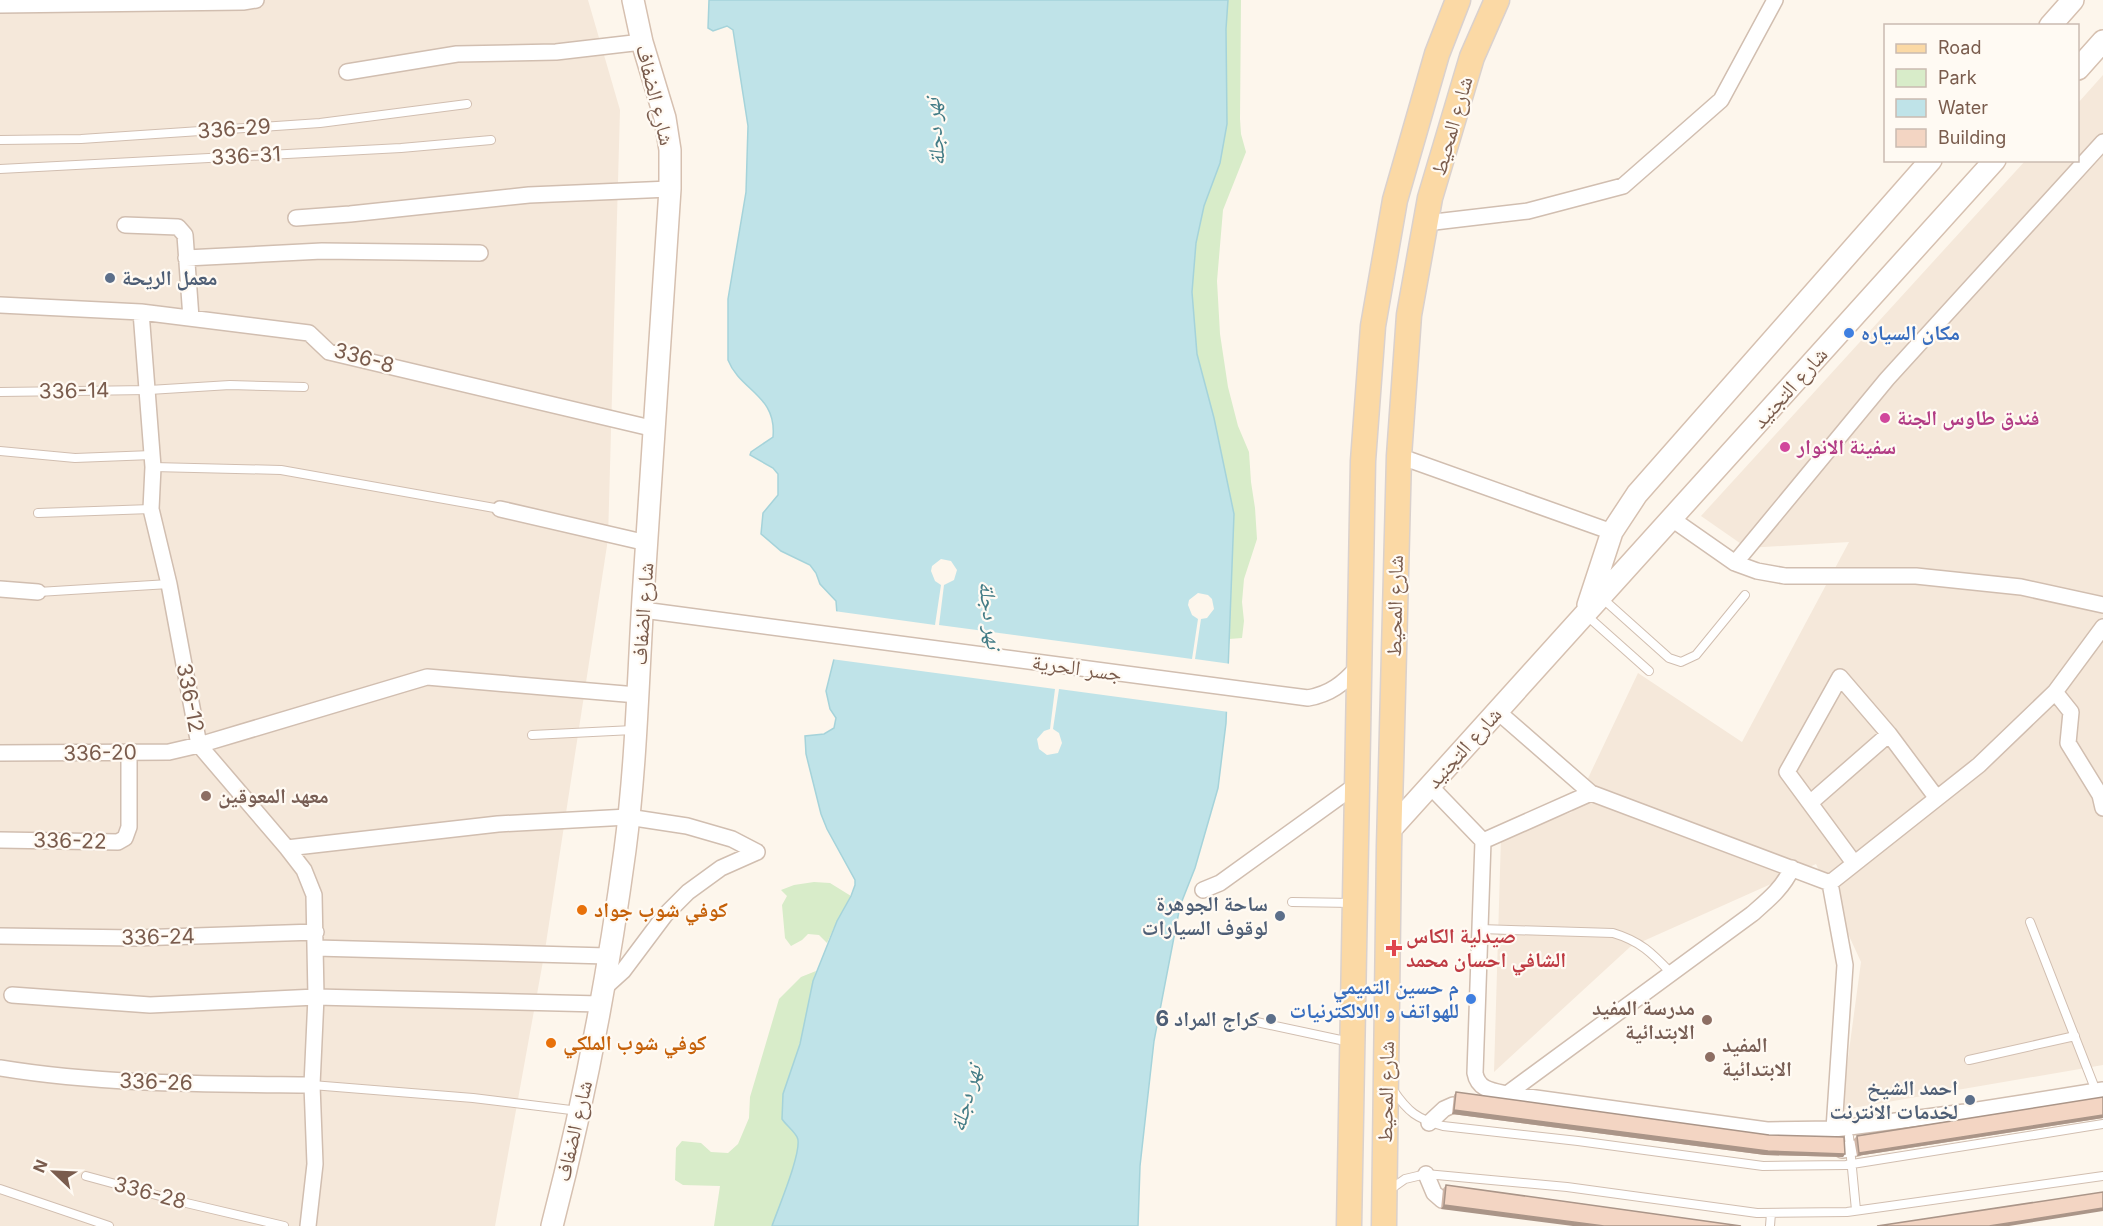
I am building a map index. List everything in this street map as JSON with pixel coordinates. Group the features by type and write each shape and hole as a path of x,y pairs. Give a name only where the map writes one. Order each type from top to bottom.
{"main road":[{"name":"شارع المحيط","path":"1349,1226 1363,461 1373,326 1395,200 1441,43 1458,0"},
{"name":"شارع المحيط","path":"1384,1226 1399,456 1409,315 1430,198 1474,52 1497,0"},
{"path":"1441,43 1454,54 1464,55 1474,52"},
{"path":"1430,78 1450,77 1462,89"},
{"path":"1359,626 1367,632 1376,634 1386,632 1395,625"},
{"path":"1358,669 1379,664 1394,671"}],"street":[{"path":"0,5 256,0"},
{"name":"شارع الضفاف","path":"552,1226 579,1111 608,956 628,817 638,695 670,189 670,150 665,118 642,42 633,0"},
{"path":"1426,223 1528,211 1623,186 1721,100 1775,0"},
{"path":"2052,24 2073,0"},
{"path":"2079,68 2103,41"},
{"path":"346,72 457,54 556,52 642,42"},
{"path":"1735,563 1880,386 2103,142"},
{"name":"شارع التجنيد","path":"1585,614 1612,532 1637,494 1929,162"},
{"name":"شارع التجنيد","path":"1390,829 1993,162"},
{"path":"296,218 530,195 670,189"},
{"path":"125,225 178,227 185,235 191,318"},
{"path":"186,258 322,251 480,253"},
{"name":"336-8","path":"0,305 141,312 309,333 329,352 655,429"},
{"name":"336-12","path":"141,312 153,461 151,509 169,584 199,745 304,870 311,883 315,903 316,997 312,1085 315,1164 308,1226"},
{"path":"1399,456 1612,532"},
{"path":"500,509 647,543"},
{"path":"1672,519 1735,563 1756,571 1785,576 1916,576 2021,587 2103,604"},
{"path":"0,590 38,592"},
{"name":"جسر الحرية","path":"643,610 1308,698 1319,696 1338,687 1358,669"},
{"path":"1830,883 1979,765 2055,692 2103,627"},
{"path":"1854,863 1786,772 1840,676 1889,734 1936,797"},
{"name":"336-20","path":"0,753 169,752 428,677 638,695"},
{"path":"2055,692 2071,712 2068,743 2100,795 2103,808"},
{"path":"1497,711 1591,793 1830,883"},
{"path":"1810,803 1889,734"},
{"name":"336-22","path":"0,840 118,842 125,838 129,827 129,753"},
{"path":"1203,890 1220,883 1356,785"},
{"path":"1430,786 1483,841 1475,1073 1479,1084 1484,1088 1507,1094 1767,1130 1847,1144 2100,1091"},
{"path":"1483,841 1591,793"},
{"path":"12,995 150,1005 316,997 601,997 665,915 688,892 721,868 757,852 732,838 687,826 628,817 498,824 287,848"},
{"path":"1507,1094 1752,914 1785,883 1792,868"},
{"path":"1830,883 1845,965 1847,1144"},
{"name":"336-24","path":"0,936 135,938 316,932"},
{"path":"316,948 608,956"},
{"name":"336-26","path":"0,1068 93,1079 312,1085"},
{"path":"1430,1123 1444,1109 1453,1105"},
{"path":"1426,1174 1434,1193 1442,1200"}],"lane":[{"name":"336-29","path":"0,140 81,139 320,123 467,104"},
{"name":"336-31","path":"0,169 401,148 491,140"},
{"name":"336-14","path":"0,392 149,390 230,386 304,387"},
{"path":"0,451 75,458 281,470 500,509"},
{"path":"38,513 151,509"},
{"path":"38,592 169,584"},
{"path":"1601,597 1669,658 1681,662 1696,655 1745,595"},
{"path":"1585,614 1649,671"},
{"path":"532,735 635,730"},
{"path":"1292,902 1354,903"},
{"path":"2030,922 2075,1036 2100,1091"},
{"path":"1480,929 1613,933 1631,938 1647,949 1671,973"},
{"path":"1252,1021 1352,1042"},
{"path":"1969,1060 2075,1036"},
{"path":"1386,1081 1412,1114 1430,1123 1443,1126 1578,1141 1763,1166 1847,1144 2103,1124"},
{"path":"312,1085 473,1098 579,1111"},
{"path":"1847,1144 1856,1210"},
{"path":"1384,1194 1405,1179 1426,1174 1567,1186 1756,1213 1771,1213 1856,1210 2103,1176"},
{"name":"336-28","path":"86,1176 284,1226"},
{"path":"0,1189 109,1226"},
{"path":"1770,1226 1771,1213"}],"shaded area":[{"path":"0,0 588,0 620,110 608,539 545,950 495,1226 0,1226"},
{"path":"2103,75 2103,1065 1841,1110 1861,962 1816,864 1630,947 1494,1072 1501,837 1572,812 1638,673 1742,742 1849,542 1747,548 1701,516 2024,162 2079,162 2079,102"}],"green space":[{"path":"1192,0 1241,0 1240,119 1246,152 1223,210 1217,281 1220,334 1228,387 1238,426 1249,452 1257,539 1244,579 1242,638 1229,639 1230,597 1182,291"},
{"path":"814,882 830,883 851,896 827,943 819,935 808,934 791,946 785,938 782,905 787,896 781,890"},
{"path":"816,971 813,981 833,1071 772,1226 714,1226 720,1186 683,1185 675,1180 676,1148 682,1141 701,1143 711,1152 728,1153 738,1144 749,1118 750,1097 779,999 801,977"}],"water":[{"name":"نهر دجلة","path":"709,0 1228,0 1227,124 1220,163 1204,206 1196,243 1192,292 1197,354 1214,418 1234,514 1226,723 1218,788 1195,868 1180,906 1154,1041 1140,1166 1138,1226 772,1226 793,1166 798,1143 796,1135 782,1119 783,1094 800,1044 813,981 837,921 851,896 855,880 821,814 806,754 805,736 824,734 834,728 836,718 830,709 826,691 835,655 836,601 820,584 810,565 781,551 761,534 763,513 778,495 778,474 773,468 750,455 773,437 773,423 764,402 741,379 728,360 728,299 746,192 748,126 733,30 727,26 713,31 708,28"}],"pier":[{"path":"941,559 951,561 957,570 954,580 944,585 939,625 1192,659 1198,619 1192,615 1188,605 1189,600 1198,593 1208,595 1212,599 1214,609 1207,618 1201,619 1195,659 1231,664 1229,712 1059,689 1053,729 1059,733 1062,743 1058,753 1047,755 1039,749 1037,739 1044,731 1050,729 1055,689 831,659 829,638 834,611 935,625 941,585 935,581 931,571 932,566"}],"building":[{"path":"1456,1092 1769,1135 1844,1137 1845,1154 1768,1151 1454,1110"},
{"path":"2103,1097 2103,1115 1859,1153 1857,1136"},
{"path":"1446,1185 1741,1226 1604,1226 1444,1205"},
{"path":"2103,1192 2103,1208 1989,1226 1877,1226"}],"place":[{"name":"معمل الريحة","path":"110,278"},
{"name":"مكان السياره","path":"1849,333"},
{"name":"فندق طاوس الجنة","path":"1885,418"},
{"name":"سفينة الانوار","path":"1785,447"},
{"name":"معهد المعوقين","path":"206,796"},
{"name":"كوفي شوب جواد","path":"582,910"},
{"name":"ساحة الجوهرة لوقوف السيارات","path":"1280,916"},
{"name":"صيدلية الكاس الشافي احسان محمد","path":"1394,948"},
{"name":"م حسين التميمي للهواتف و اللالكترنيات","path":"1471,999"},
{"name":"كراج المراد 6","path":"1271,1019"},
{"name":"مدرسة المفيد الابتدائية","path":"1707,1020"},
{"name":"كوفي شوب الملكي","path":"551,1043"},
{"name":"المفيد الابتدائية","path":"1710,1057"},
{"name":"احمد الشيخ لخدمات الانترنت","path":"1970,1100"}]}
